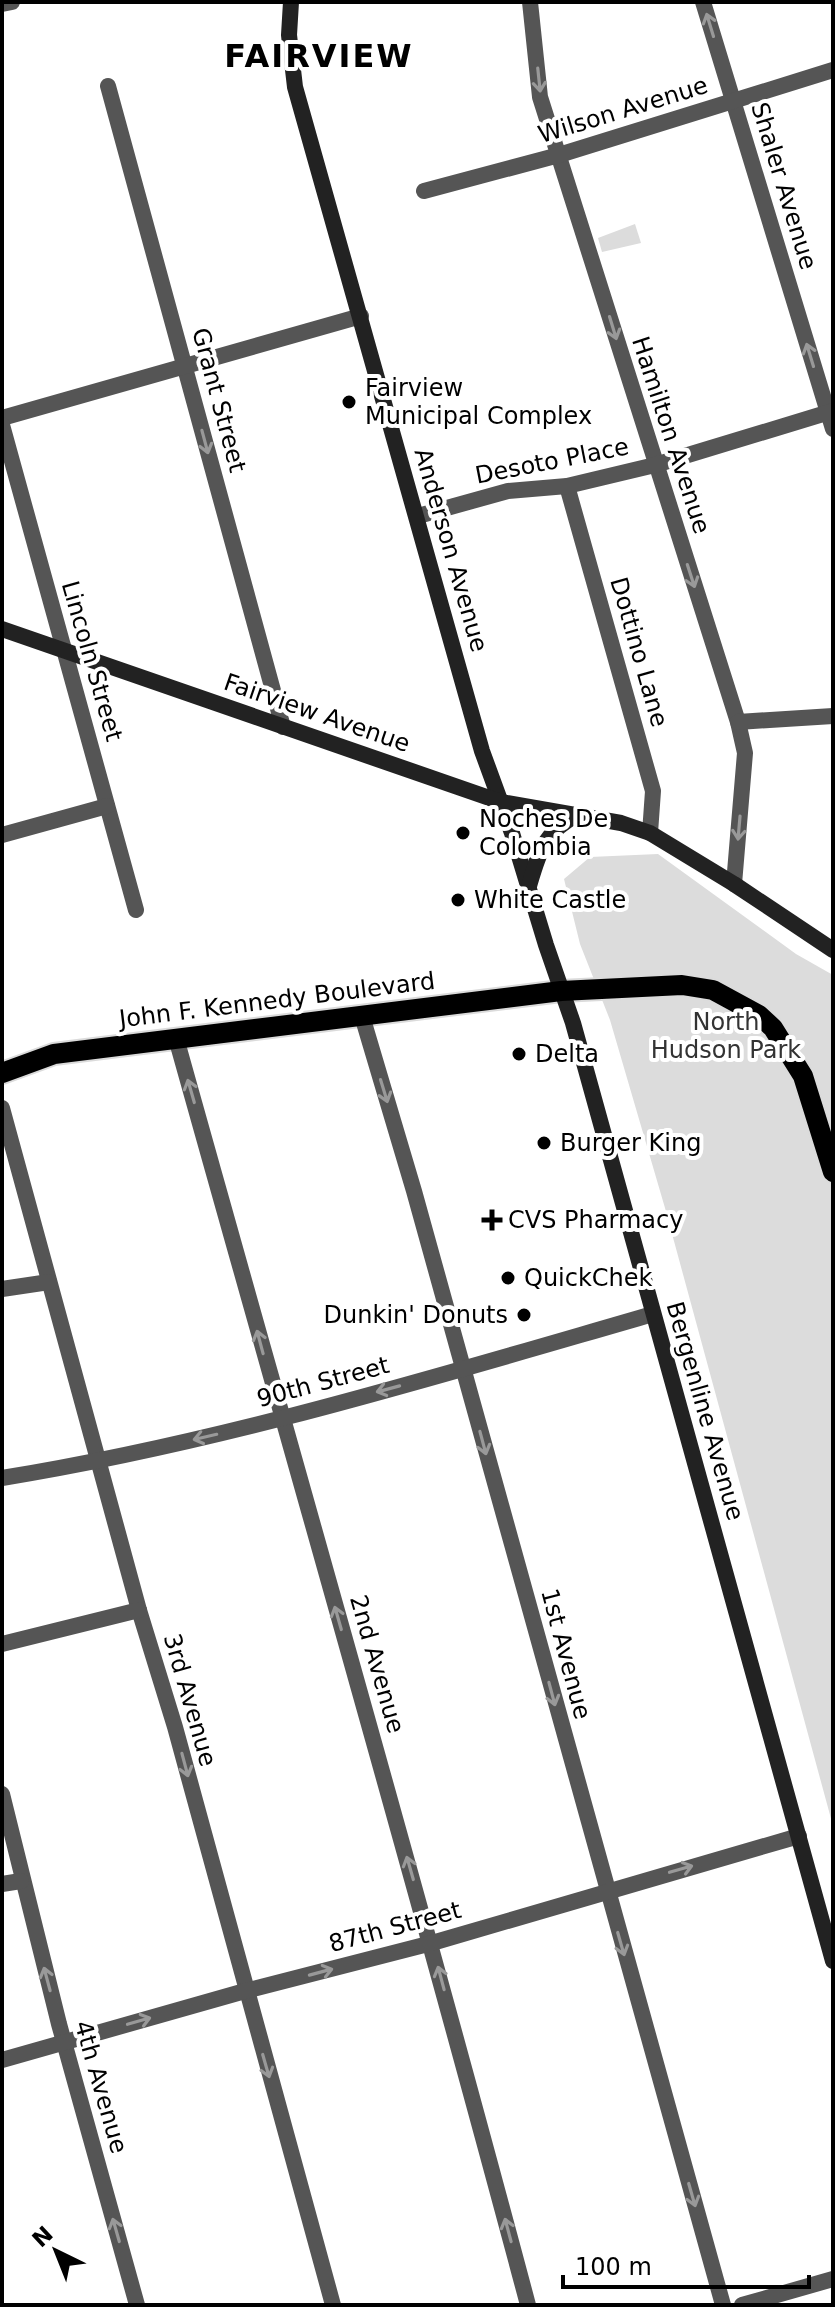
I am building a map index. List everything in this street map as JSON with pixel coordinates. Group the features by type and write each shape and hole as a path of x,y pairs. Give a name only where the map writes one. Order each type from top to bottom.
{"main road":[{"name":"Anderson Avenue","path":"291,2 289,35 295,87 482,751 511,829"},
{"name":"Fairview Avenue","path":"2,629 501,802 621,823 650,833 833,950"},
{"path":"529,887 539,853 547,839 558,825 577,815"},
{"name":"Bergenline Avenue","path":"511,829 573,1023 833,1961"},
{"name":"John F. Kennedy Boulevard","path":"2,1073 54,1054 176,1038 561,991 682,985 713,990 759,1015 785,1043 803,1076 833,1172"}],"street":[{"path":"2,4 12,2"},
{"name":"Hamilton Avenue","path":"530,2 540,97 738,722 745,753 734,884"},
{"name":"Shaler Avenue","path":"703,2 833,429"},
{"name":"Wilson Avenue","path":"424,191 559,155 833,70"},
{"name":"Grant Street","path":"108,86 283,727"},
{"path":"2,418 361,316"},
{"name":"Desoto Place","path":"418,516 508,491 567,486 655,465 830,411"},
{"name":"Lincoln Street","path":"2,425 136,910"},
{"name":"Dottino Lane","path":"567,486 653,791 650,833"},
{"path":"2,641 24,637"},
{"path":"738,722 833,716"},
{"path":"2,835 107,806"},
{"name":"1st Avenue","path":"362,1016 723,2305"},
{"name":"2nd Avenue","path":"176,1038 432,1943 528,2305"},
{"name":"3rd Avenue","path":"2,1108 333,2305"},
{"path":"2,1289 49,1282"},
{"name":"90th Street","path":"2,1478 99,1463 281,1417 653,1314"},
{"path":"2,1644 139,1610"},
{"name":"4th Avenue","path":"2,1794 63,2042 137,2305"},
{"name":"87th Street","path":"2,2060 245,1991 432,1943 799,1836"},
{"path":"2,1884 21,1881"},
{"path":"742,2305 833,2279"}],"green space":[{"path":"635,224 641,243 602,252 598,238"},
{"name":"North Hudson Park","path":"658,854 796,954 833,975 833,1826 665,1208 610,1020 580,944 564,879 590,857"}],"place":[{"name":"Fairview Municipal Complex","path":"349,402"},
{"name":"Noches De Colombia","path":"463,833"},
{"name":"White Castle","path":"458,900"},
{"name":"Delta","path":"519,1054"},
{"name":"Burger King","path":"544,1143"},
{"name":"CVS Pharmacy","path":"492,1220"},
{"name":"QuickChek","path":"508,1278"},
{"name":"Dunkin' Donuts","path":"524,1315"}],"district":[{"name":"FAIRVIEW","path":"319,56"}]}
